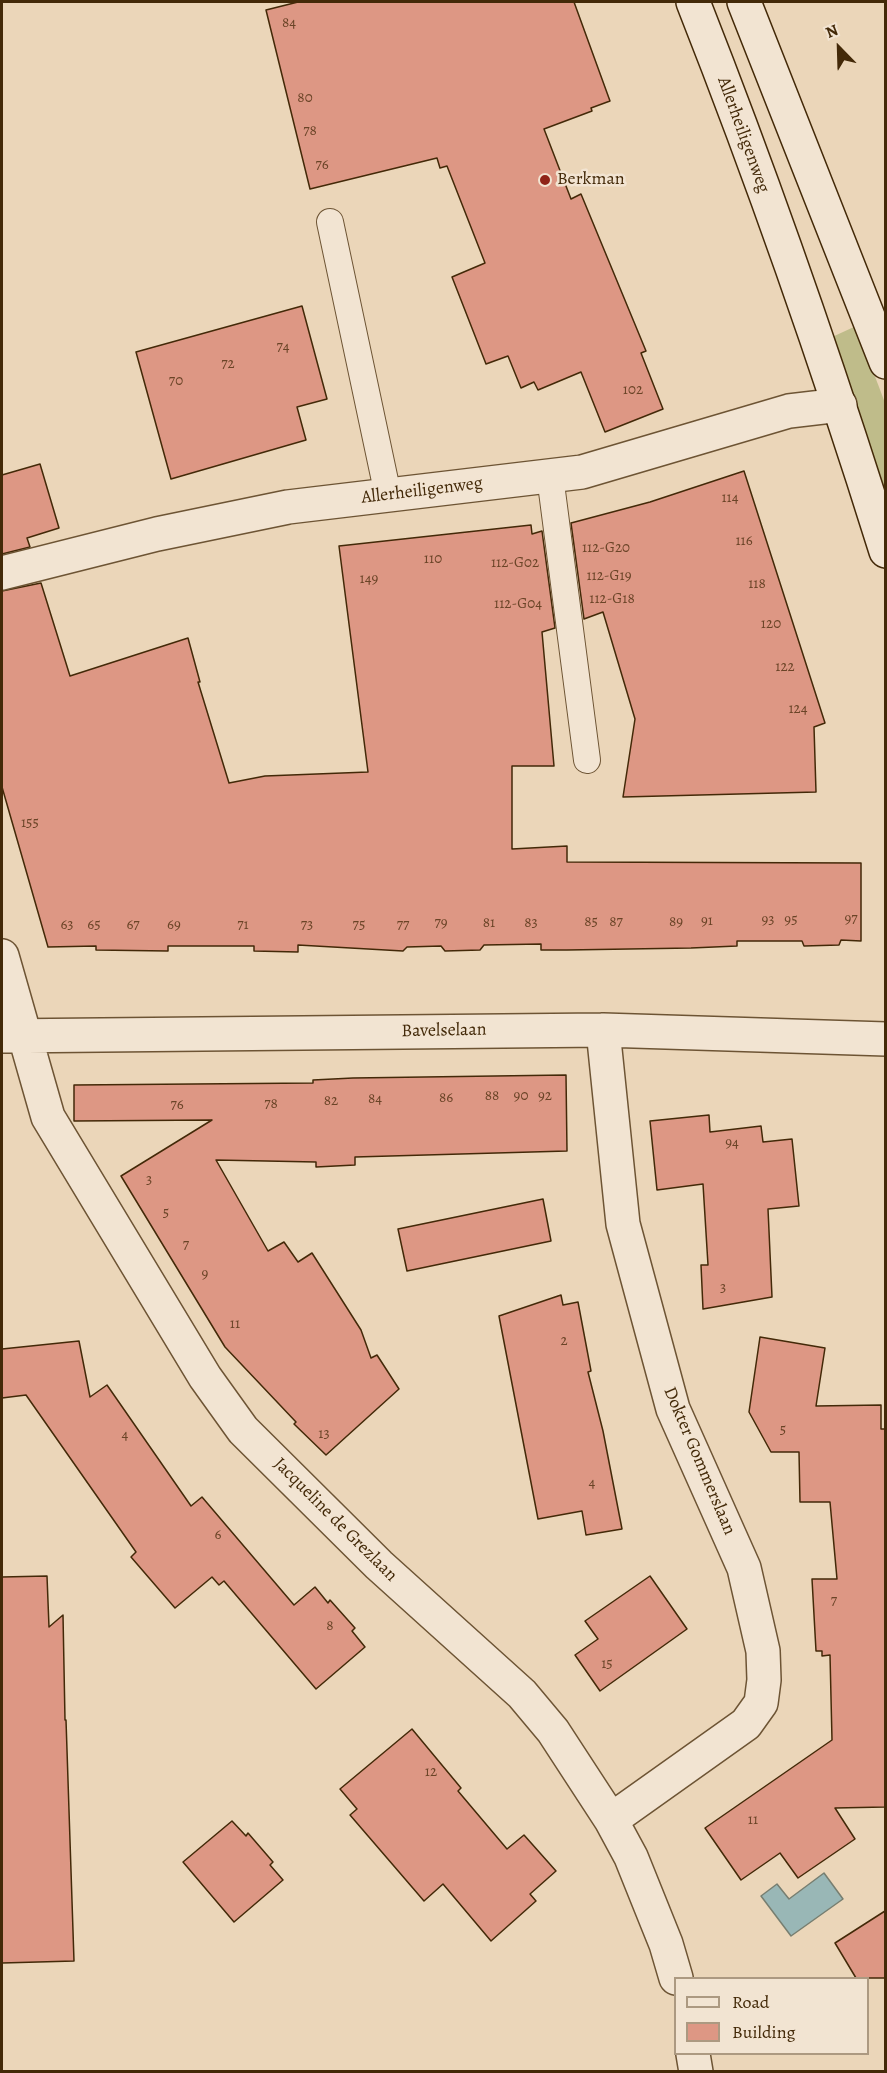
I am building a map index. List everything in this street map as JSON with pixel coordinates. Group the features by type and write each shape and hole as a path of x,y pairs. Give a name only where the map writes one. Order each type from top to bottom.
{"street":[{"name":"Allerheiligenweg","path":"693,2 729,94 840,405 885,552"},
{"path":"744,2 885,362"},
{"name":"Allerheiligenweg","path":"2,573 157,534 288,507 582,472 789,411 840,405"},
{"name":"Jacqueline de Grezlaan","path":"2,956 13,1036 48,1118 205,1377 243,1430 379,1565 522,1694 553,1731 611,1820 631,1857 666,1944 676,1977"},
{"name":"Bavelselaan","path":"13,1036 603,1030 885,1039"},
{"name":"Dokter Gommerslaan","path":"603,1030 623,1224 673,1409 744,1568 763,1651 764,1680 761,1703 746,1724 611,1820"},
{"path":"693,2055 696,2072"}],"lane":[{"path":"330,222 388,495"},
{"path":"550,476 587,760"}],"shaded area":[{"path":"856,326 885,403 885,511 830,338"}],"water":[{"path":"824,1873 843,1899 791,1936 761,1896 777,1884 789,1899"}],"building":[{"path":"298,2 574,2 610,101 591,108 592,111 544,129 571,199 581,194 646,351 641,353 663,409 605,432 581,372 538,390 534,382 521,388 508,356 486,364 452,277 485,263 447,166 440,168 437,158 310,189 266,10"},
{"path":"302,306 327,399 297,407 306,440 171,479 136,352"},
{"path":"40,464 59,528 27,538 30,547 2,554 2,475"},
{"path":"744,471 825,723 814,727 816,792 623,797 635,719 603,612 584,619 571,523 650,502"},
{"path":"531,525 532,534 542,531 555,628 542,632 554,766 512,766 512,849 567,846 567,862 861,863 861,941 841,940 839,945 804,946 802,941 737,941 737,946 567,950 541,950 541,944 484,945 480,950 445,951 441,946 407,947 403,951 298,945 298,952 254,951 254,946 168,946 168,951 96,950 96,946 48,947 2,787 2,591 41,583 70,676 188,638 200,682 198,682 229,783 265,776 368,772 339,546"},
{"path":"566,1075 567,1151 355,1157 355,1165 316,1167 316,1162 216,1160 268,1251 284,1242 298,1262 312,1253 361,1330 371,1358 377,1355 399,1389 326,1455 294,1424 296,1422 225,1347 121,1176 212,1120 74,1121 74,1085 313,1083 313,1080 353,1078"},
{"path":"709,1115 710,1132 761,1126 763,1142 792,1139 799,1206 768,1209 772,1297 703,1309 701,1265 708,1265 703,1184 657,1190 650,1121"},
{"path":"543,1199 551,1241 407,1271 398,1229"},
{"path":"561,1295 563,1305 578,1302 591,1371 588,1372 603,1431 622,1529 586,1535 582,1511 538,1519 499,1316"},
{"path":"760,1337 825,1348 816,1406 881,1405 881,1429 885,1429 885,1807 835,1808 855,1839 798,1878 780,1853 741,1880 705,1828 832,1740 830,1655 822,1656 822,1651 816,1651 812,1579 837,1579 830,1502 800,1502 799,1452 771,1452 749,1412"},
{"path":"79,1341 90,1397 107,1385 191,1506 202,1497 294,1605 315,1587 328,1603 330,1600 355,1628 352,1631 365,1647 316,1689 224,1581 219,1585 212,1577 175,1608 131,1557 136,1552 26,1395 2,1398 2,1349"},
{"path":"47,1576 49,1627 63,1615 74,1961 2,1963 2,1577"},
{"path":"650,1576 687,1629 600,1691 575,1655 598,1639 585,1621"},
{"path":"412,1729 461,1788 458,1791 507,1849 524,1835 556,1871 530,1894 536,1901 491,1941 443,1884 424,1901 350,1815 357,1809 340,1789"},
{"path":"232,1821 246,1836 248,1833 273,1862 270,1865 283,1880 234,1922 183,1862"},
{"path":"885,1911 885,1978 855,1977 835,1943"}],"place":[{"name":"Berkman","path":"545,180"}]}
